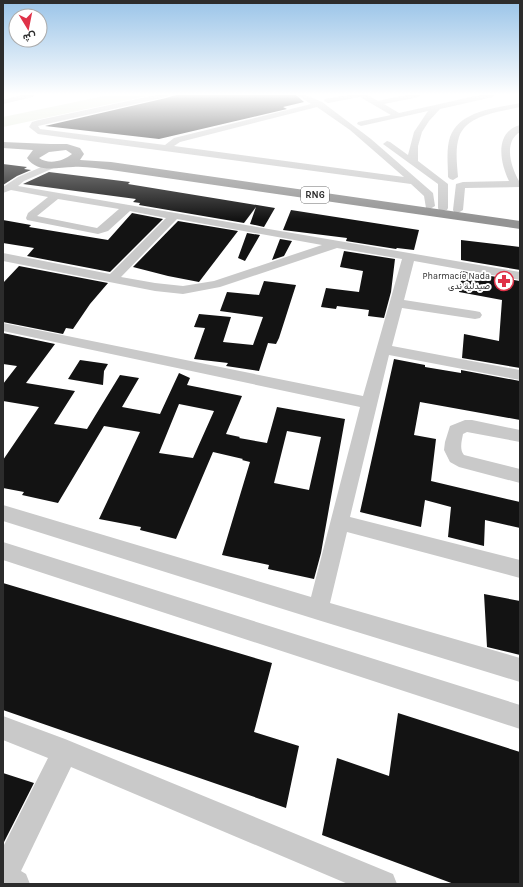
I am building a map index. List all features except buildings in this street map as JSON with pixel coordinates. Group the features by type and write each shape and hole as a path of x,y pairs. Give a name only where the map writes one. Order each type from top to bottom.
{"highway":[{"name":"RN6","path":"3,145 56,147 115,161 520,218"},
{"path":"34,160 38,152 56,147"},
{"name":"RN6","path":"3,150 34,160 40,164 80,163 111,166 520,225"},
{"path":"58,164 76,158 78,154 77,151"}],"street":[{"path":"80,136 414,181"},
{"path":"167,148 177,140 190,136"},
{"path":"364,136 429,195 436,207"},
{"path":"377,136 413,164 442,183 451,187 458,182 516,182 508,164 510,136"},
{"path":"413,164 412,150 415,136"},
{"path":"456,136 454,140 458,182 458,210"},
{"path":"56,147 85,137"},
{"path":"77,151 94,138"},
{"path":"21,179 32,167 34,160"},
{"path":"6,189 21,179 58,164"},
{"path":"508,164 520,165"},
{"path":"436,207 442,183"},
{"path":"6,189 56,195 128,207 520,276"},
{"path":"56,195 32,215 31,218 98,231 104,229 128,207"},
{"path":"112,279 175,215"},
{"path":"3,257 170,289 200,288 334,244"},
{"path":"318,610 369,403 409,256"},
{"path":"396,303 475,315"},
{"path":"3,327 369,403"},
{"path":"383,349 520,375"},
{"path":"520,436 465,426 456,430 452,449 455,457 459,460 520,476"},
{"path":"3,513 318,610 520,670"},
{"path":"339,522 520,570"},
{"path":"3,551 520,717"},
{"path":"3,728 65,752 378,883"},
{"path":"16,884 3,877 65,752"}],"place":[{"name":"Pharmacie Nada صيدلية ندى","path":"504,281"}]}
